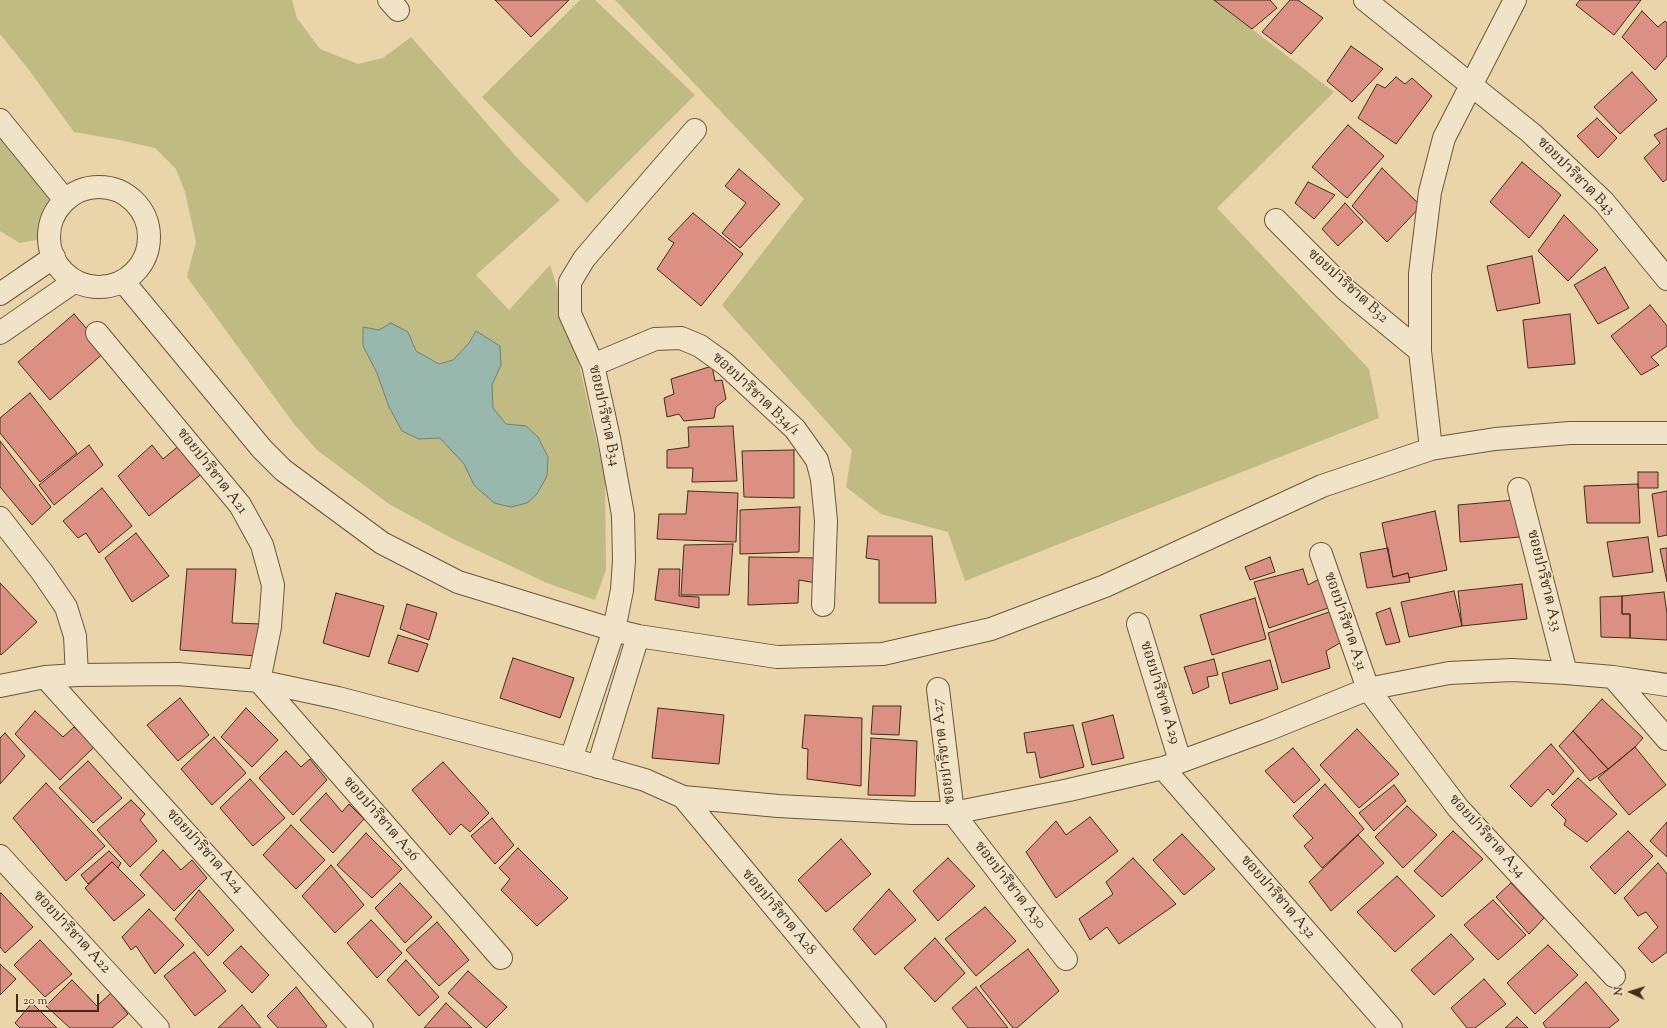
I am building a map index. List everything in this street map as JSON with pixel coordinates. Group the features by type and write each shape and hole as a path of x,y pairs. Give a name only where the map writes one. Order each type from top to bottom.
{"street":[{"name":"ซอยปาริชาต B43","path":"1365,0 1531,133 1604,202 1667,279"},
{"path":"1431,449 1420,351 1420,274 1430,192 1444,138 1515,0"},
{"path":"0,120 65,200"},
{"name":"ซอยปาริชาต B34","path":"571,759 614,630 622,590 623,515 593,365 570,314 570,282 584,259 695,130"},
{"path":"99,187 117,190 133,200 144,216 149,234 147,252 138,269 123,281 107,286 90,286 75,281 62,270 54,257 50,242 50,227 55,213 65,200 80,190 99,187"},
{"name":"ซอยปาริชาต B32","path":"1276,220 1346,290 1420,351"},
{"path":"0,294 54,257"},
{"path":"0,333 75,281"},
{"path":"123,281 262,449 282,470 382,543 458,582 614,630 638,636 777,657 883,654 991,629 1105,586 1322,486 1431,449 1495,439 1570,433 1667,433"},
{"name":"ซอยปาริชาต A21","path":"97,333 240,505 262,545 273,585 270,628 259,681"},
{"name":"ซอยปาริชาต B34/1","path":"593,365 655,339 681,338 700,346 725,364 795,429 817,460 822,479 826,522 823,604"},
{"name":"ซอยปาริชาต A33","path":"1520,488 1566,673"},
{"path":"0,518 42,572 66,607 75,636 77,675"},
{"name":"ซอยปาริชาต A31","path":"1321,554 1368,689"},
{"name":"ซอยปาริชาต A29","path":"1138,624 1171,765"},
{"path":"598,767 638,636"},
{"path":"0,686 45,677 77,675 178,674 259,681 338,698 571,759 645,780 683,797 786,807 912,813 953,812 1069,790 1171,765 1267,730 1368,689 1450,673 1512,670 1613,677 1667,685"},
{"name":"ซอยปาริชาต A24","path":"45,677 362,1028"},
{"path":"1613,677 1667,739"},
{"name":"ซอยปาริชาต A26","path":"259,681 501,958"},
{"name":"ซอยปาริชาต A27","path":"938,689 953,812"},
{"name":"ซอยปาริชาต A34","path":"1368,689 1458,808 1614,976"},
{"name":"ซอยปาริชาต A32","path":"1171,765 1391,1028"},
{"name":"ซอยปาริชาต A28","path":"683,797 875,1028"},
{"name":"ซอยปาริชาต A30","path":"953,812 1066,959"},
{"name":"ซอยปาริชาต A22","path":"0,856 158,1028"}],"shaded area":[{"path":"0,0 292,0 297,18 320,49 358,64 383,58 411,37 519,160 560,200 476,275 509,310 550,265 572,334 605,478 606,570 595,600 547,583 453,539 389,504 317,450 294,424 187,277 196,242 185,192 176,169 155,148 74,132 29,70 0,34"},
{"path":"580,0 595,0 695,95 587,203 482,97"},
{"path":"615,0 1214,0 1334,92 1217,208 1369,369 1379,418 965,581 948,532 881,514 846,487 852,450 722,305 804,199"},
{"path":"0,132 56,200 46,214 41,239 20,243 0,231"}],"water":[{"path":"391,323 408,332 416,351 439,364 453,360 469,343 476,331 500,346 501,365 492,385 493,408 506,424 526,426 538,437 548,457 547,476 537,494 527,503 511,507 494,503 474,485 464,464 440,438 419,439 402,431 389,407 377,373 363,346 363,327 379,330"}],"building":[{"path":"495,0 569,0 531,37"},
{"path":"1214,0 1270,0 1277,8 1252,29"},
{"path":"1290,0 1298,0 1323,18 1291,54 1262,32"},
{"path":"1580,0 1641,0 1614,35 1576,5"},
{"path":"1642,11 1658,27 1665,21 1667,23 1667,56 1655,70 1622,37"},
{"path":"1351,46 1383,69 1352,102 1327,81"},
{"path":"1632,72 1657,100 1620,134 1594,107"},
{"path":"1396,77 1405,84 1412,78 1432,96 1396,144 1358,118 1377,84 1385,88"},
{"path":"1597,118 1617,138 1598,158 1577,136"},
{"path":"1348,125 1384,156 1347,198 1312,167"},
{"path":"1667,128 1667,179 1663,182 1644,158 1660,143 1654,135"},
{"path":"1522,162 1561,195 1529,238 1490,202"},
{"path":"1382,168 1421,206 1387,242 1352,206"},
{"path":"739,169 780,204 740,248 722,233 746,203 725,186"},
{"path":"1308,182 1335,195 1314,219 1295,203"},
{"path":"1345,203 1363,222 1338,246 1322,229"},
{"path":"693,213 743,254 701,306 657,269 674,243 668,239"},
{"path":"1564,215 1598,250 1568,281 1538,251"},
{"path":"1532,256 1540,303 1497,311 1487,266"},
{"path":"1605,267 1629,308 1598,324 1574,285"},
{"path":"1650,305 1667,326 1667,346 1651,357 1659,365 1641,375 1611,336"},
{"path":"74,314 106,351 50,400 18,362"},
{"path":"1570,314 1575,364 1528,368 1523,320"},
{"path":"712,366 715,381 722,380 726,399 716,407 714,418 684,421 679,414 667,417 664,398 674,394 671,379"},
{"path":"30,393 77,453 40,482 0,433 0,418"},
{"path":"733,426 737,481 692,482 693,468 667,468 667,450 689,447 688,427"},
{"path":"0,441 51,507 32,525 0,487"},
{"path":"181,444 204,472 149,516 118,476 152,445 163,459"},
{"path":"89,445 103,465 54,505 39,485"},
{"path":"794,450 794,498 744,497 742,451"},
{"path":"1638,472 1658,472 1658,488 1638,488"},
{"path":"1638,484 1640,523 1587,523 1584,486"},
{"path":"102,488 132,526 99,553 86,533 78,538 63,521"},
{"path":"688,491 738,493 736,542 657,539 659,514 686,514"},
{"path":"1667,491 1667,535 1658,537 1652,494"},
{"path":"1515,500 1520,537 1460,542 1458,505"},
{"path":"800,507 799,552 740,554 740,510"},
{"path":"1435,511 1447,570 1409,578 1408,573 1393,577 1382,523"},
{"path":"136,533 169,576 132,602 105,558"},
{"path":"868,536 932,536 936,603 879,603 879,560 866,558"},
{"path":"1648,537 1653,572 1613,577 1607,542"},
{"path":"733,544 729,595 681,595 684,545"},
{"path":"1388,548 1393,577 1408,573 1410,582 1367,588 1360,553"},
{"path":"1667,548 1667,582 1660,549"},
{"path":"749,557 819,558 816,583 799,580 798,603 748,605"},
{"path":"1270,557 1275,572 1250,580 1245,567"},
{"path":"187,569 236,569 232,623 262,624 256,656 180,650"},
{"path":"659,569 680,569 679,596 699,597 699,608 655,600"},
{"path":"1303,569 1308,585 1323,577 1334,606 1269,628 1254,582"},
{"path":"0,583 37,622 1,655 0,653"},
{"path":"1522,584 1527,619 1462,626 1458,591"},
{"path":"1454,591 1462,626 1409,637 1401,602"},
{"path":"1664,592 1667,614 1667,640 1630,638 1630,614 1622,614 1622,596"},
{"path":"336,593 384,606 369,657 323,643"},
{"path":"1622,596 1622,614 1630,614 1630,638 1601,637 1600,597"},
{"path":"1255,598 1266,639 1212,655 1200,615"},
{"path":"407,604 437,613 429,640 400,629"},
{"path":"1390,608 1400,642 1386,645 1376,613"},
{"path":"1335,610 1345,640 1326,651 1330,668 1282,683 1268,633"},
{"path":"398,635 428,644 418,672 388,663"},
{"path":"513,658 574,678 560,718 500,698"},
{"path":"1214,659 1218,675 1207,677 1209,687 1193,694 1184,667"},
{"path":"1270,660 1278,689 1230,704 1222,673"},
{"path":"180,698 209,735 178,761 147,725"},
{"path":"1602,699 1643,738 1635,747 1608,769 1573,731"},
{"path":"873,706 901,706 899,735 871,734"},
{"path":"246,708 278,740 252,767 221,737"},
{"path":"658,708 724,715 719,764 652,758"},
{"path":"35,711 63,737 74,727 94,747 60,780 15,734"},
{"path":"805,715 862,718 861,786 807,779 808,749 802,748"},
{"path":"1113,715 1124,758 1092,765 1082,723"},
{"path":"1073,725 1084,767 1040,778 1035,752 1027,753 1024,733"},
{"path":"1357,729 1399,774 1359,808 1320,765"},
{"path":"1573,731 1608,769 1590,781 1559,746"},
{"path":"5,733 25,756 0,784 0,738"},
{"path":"214,737 246,773 212,805 181,769"},
{"path":"871,738 917,741 915,796 868,795"},
{"path":"1551,744 1574,771 1553,795 1548,789 1531,807 1510,786"},
{"path":"1635,747 1666,785 1629,815 1598,778"},
{"path":"1293,748 1320,780 1294,803 1265,771"},
{"path":"286,751 301,767 310,759 327,780 293,815 259,778"},
{"path":"88,761 122,798 93,823 59,788"},
{"path":"443,762 489,813 470,832 461,824 450,835 412,790"},
{"path":"1578,778 1617,814 1587,842 1564,825 1566,820 1551,805"},
{"path":"250,779 285,818 253,846 220,808"},
{"path":"46,783 105,846 66,881 13,818"},
{"path":"1325,784 1364,829 1322,868 1304,846 1313,838 1293,816"},
{"path":"1394,785 1406,801 1374,831 1359,813"},
{"path":"326,793 342,812 349,804 364,819 333,853 300,820"},
{"path":"131,800 145,814 140,820 157,841 130,867 97,830"},
{"path":"1407,806 1437,835 1403,868 1375,837"},
{"path":"1090,817 1118,851 1056,898 1026,852 1056,821 1066,835"},
{"path":"492,818 514,845 495,864 471,836"},
{"path":"1667,822 1667,857 1650,841"},
{"path":"291,825 325,860 296,889 263,855"},
{"path":"1453,831 1483,859 1442,897 1414,871"},
{"path":"1628,831 1653,856 1615,894 1590,867"},
{"path":"366,833 402,869 372,898 337,865"},
{"path":"1182,834 1215,869 1184,895 1153,860"},
{"path":"1358,835 1384,863 1331,911 1309,882"},
{"path":"841,839 871,874 826,912 798,880"},
{"path":"518,848 568,898 537,926 501,890 510,879 499,868"},
{"path":"163,850 181,870 192,860 207,878 174,911 140,875"},
{"path":"109,851 121,863 118,868 112,862 88,884 81,875"},
{"path":"948,858 975,886 938,921 913,891"},
{"path":"1133,858 1176,904 1119,944 1107,927 1090,940 1079,919 1113,894 1106,882"},
{"path":"112,862 145,895 114,921 85,888"},
{"path":"1658,863 1667,874 1667,952 1652,963 1638,948 1658,927 1646,912 1638,916 1624,898"},
{"path":"331,865 364,905 335,933 302,896"},
{"path":"1397,876 1435,916 1395,952 1357,912"},
{"path":"400,883 432,917 405,943 375,908"},
{"path":"1511,883 1544,918 1529,934 1496,897"},
{"path":"889,889 916,920 875,955 853,929"},
{"path":"199,890 234,930 208,956 175,919"},
{"path":"1,893 33,927 5,953 0,947"},
{"path":"1493,900 1526,935 1498,960 1464,925"},
{"path":"985,907 1016,941 976,976 945,939"},
{"path":"149,909 184,945 155,974 136,946 131,950 122,937"},
{"path":"371,920 402,953 377,978 347,943"},
{"path":"437,922 469,960 439,986 406,950"},
{"path":"1451,934 1474,959 1434,995 1411,970"},
{"path":"935,938 965,973 935,1002 904,968"},
{"path":"40,940 72,974 45,997 14,965"},
{"path":"1548,945 1578,975 1535,1014 1507,983"},
{"path":"241,946 269,975 252,993 223,963"},
{"path":"1028,949 1059,991 1017,1028 1013,1028 980,986"},
{"path":"194,952 226,991 195,1016 164,976"},
{"path":"406,960 439,997 419,1016 387,980"},
{"path":"0,964 16,979 0,995"},
{"path":"468,971 507,1007 486,1028 448,993"},
{"path":"1484,979 1506,1004 1475,1028 1467,1028 1451,1008"},
{"path":"72,980 97,1006 111,993 128,1014 112,1028 70,1028 46,1006"},
{"path":"1586,982 1619,1020 1609,1028 1546,1028 1543,1023"},
{"path":"296,987 327,1026 325,1028 278,1028 267,1016"},
{"path":"976,987 1008,1028 968,1028 952,1008"},
{"path":"32,1003 57,1028 20,1028 15,1023"},
{"path":"446,1003 472,1028 424,1028"},
{"path":"242,1005 261,1028 218,1028"},
{"path":"1517,1017 1528,1028 1505,1028"}]}
